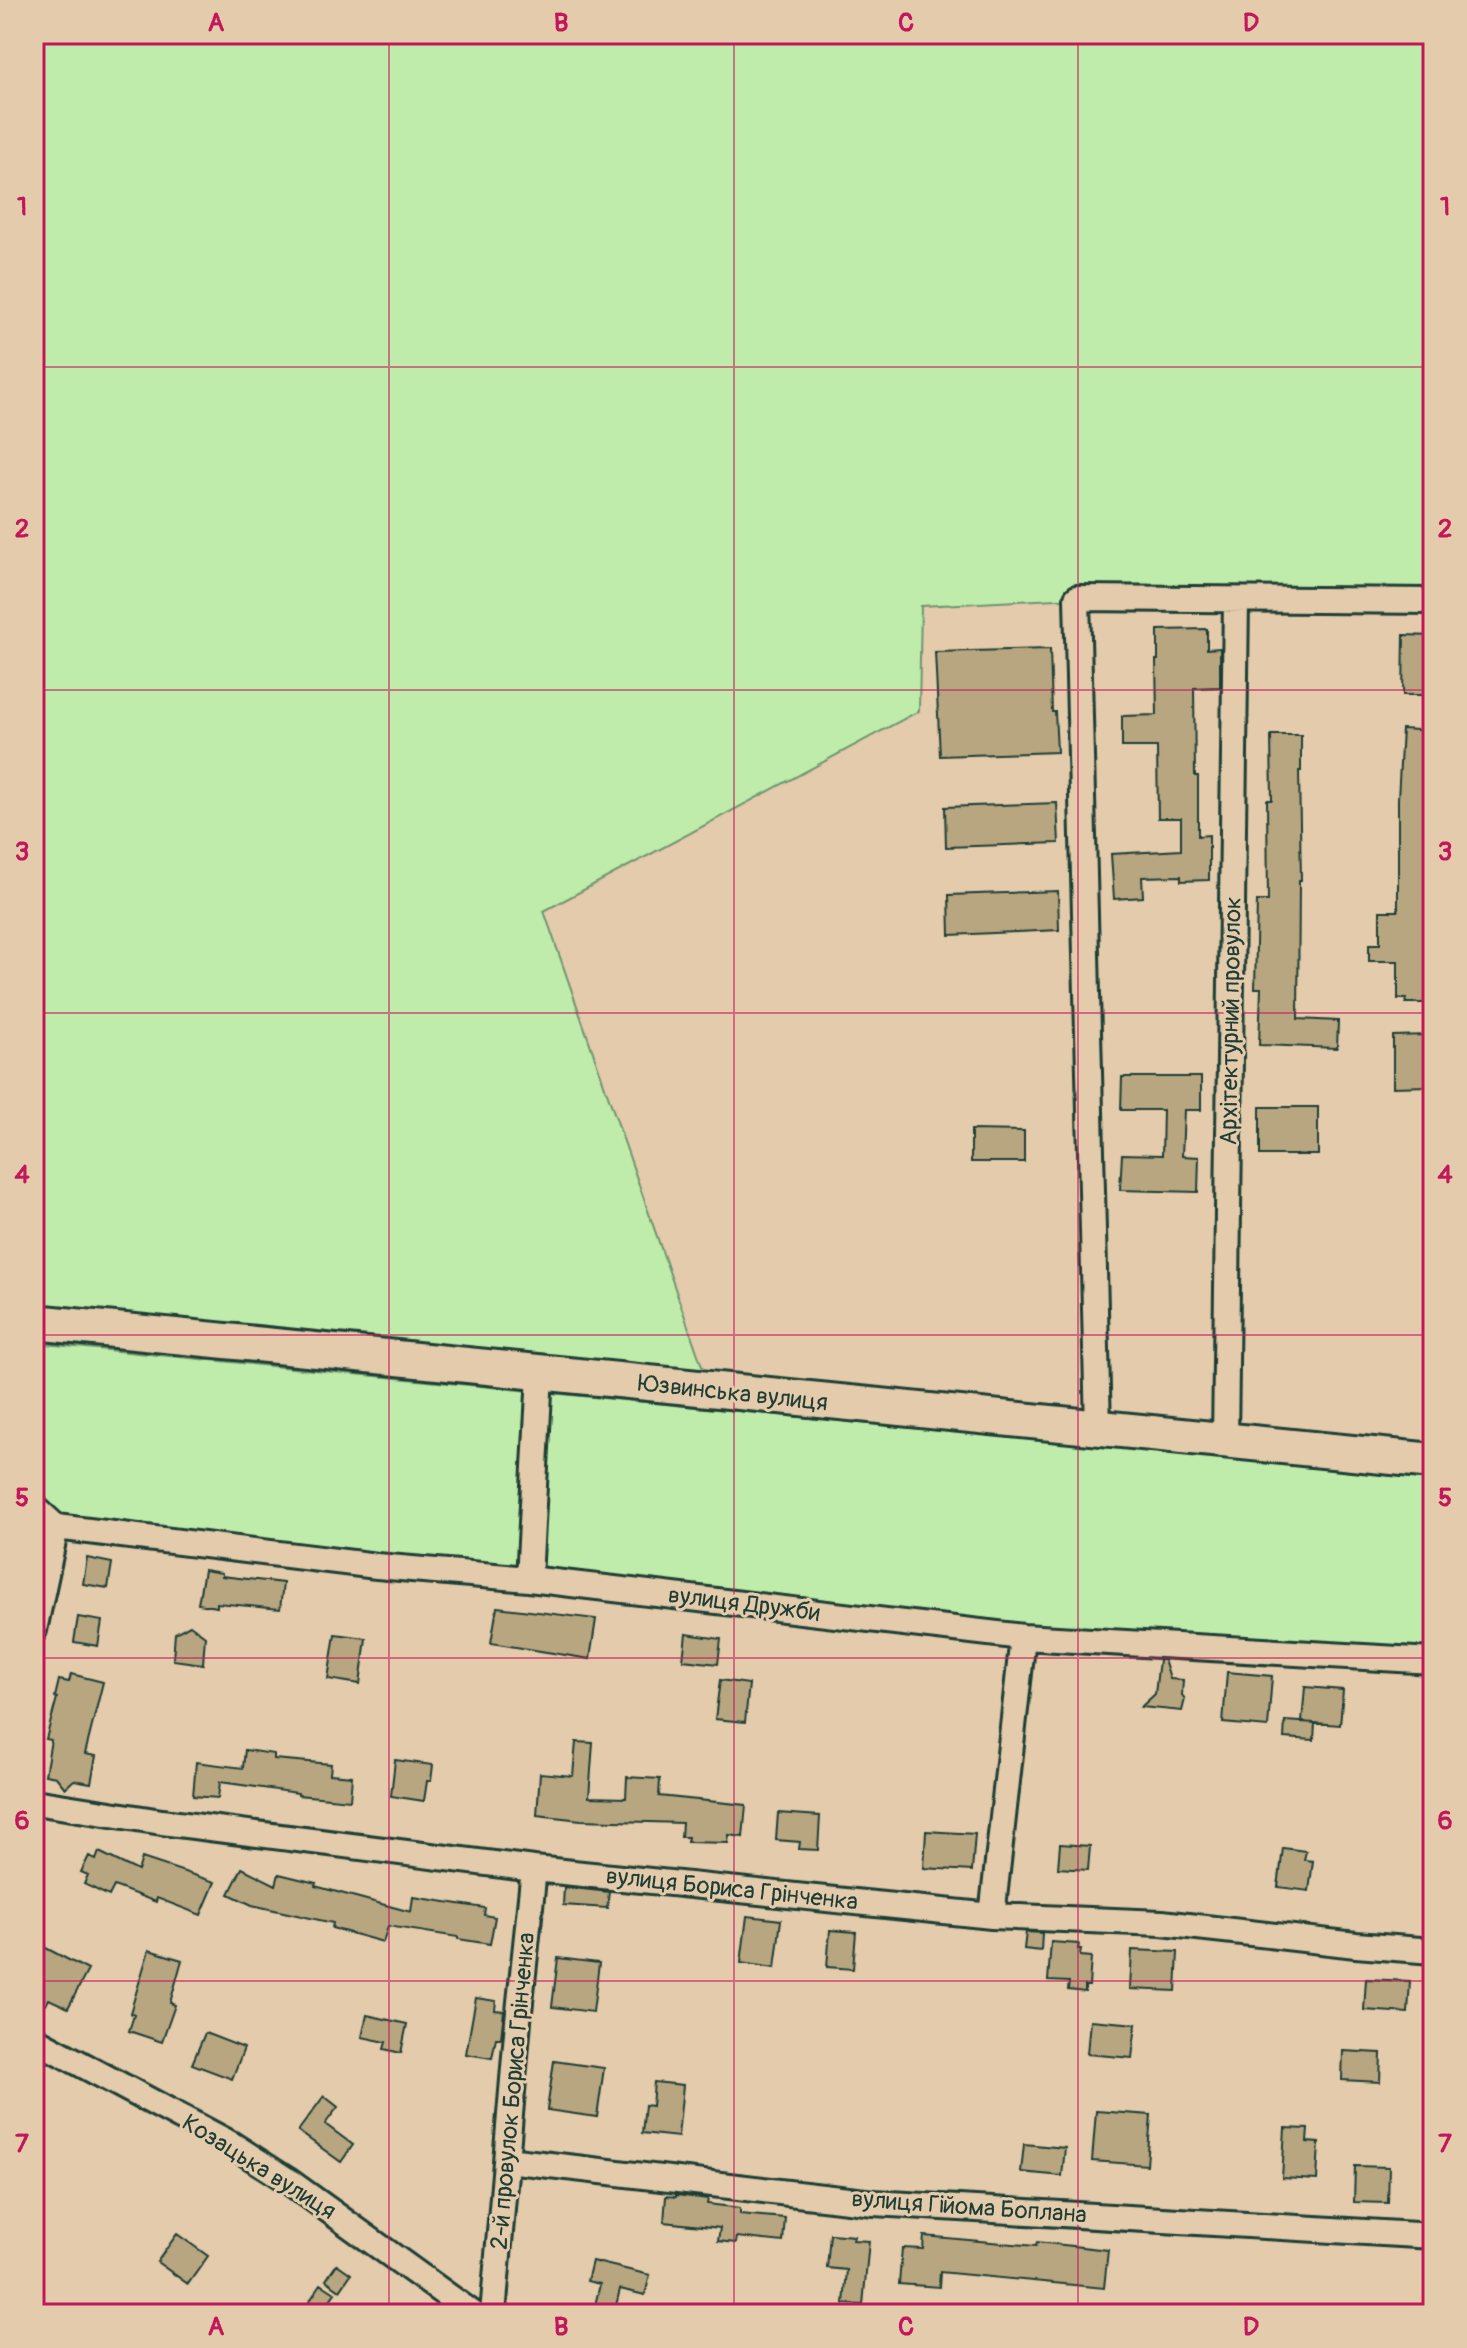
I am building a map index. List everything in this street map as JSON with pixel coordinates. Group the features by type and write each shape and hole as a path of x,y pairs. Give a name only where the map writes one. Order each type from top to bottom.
{"main road":[{"name":"Юзвинська вулиця","path":"34,1322 1433,1461"}],"street":[{"path":"1098,1428 1077,598 1433,601"},
{"name":"Архітектурний провулок","path":"1225,1441 1236,600"},
{"path":"529,1579 540,1374"},
{"path":"34,1507 56,1527 34,1630"},
{"name":"вулиця Дружби","path":"56,1527 377,1566 529,1579 1023,1637 1433,1661"},
{"path":"992,1916 1023,1637"},
{"name":"вулиця Бориса Грінченка","path":"34,1802 162,1822 534,1869 992,1916 1162,1923 1433,1951"},
{"name":"2-й провулок Бориса Грінченка","path":"493,2314 534,1869"},
{"name":"Козацька вулиця","path":"34,2039 231,2144 287,2180 473,2314"},
{"name":"вулиця Гійома Боплана","path":"507,2160 874,2203 1433,2236"}],"green space":[{"path":"34,34 1433,34 1433,601 1077,598 921,606 919,711 544,911 704,1372 34,1306"},
{"path":"34,1343 1433,1480 1433,1661 1023,1637 56,1527 34,1507"}],"building":[{"path":"1207,629 1207,649 1220,648 1220,687 1194,688 1198,836 1209,835 1209,880 1181,881 1181,876 1142,877 1143,897 1114,899 1111,854 1181,850 1181,818 1158,818 1157,747 1122,747 1122,716 1157,715 1158,630"},
{"path":"1404,635 1433,636 1433,695 1403,695"},
{"path":"1050,649 1057,752 940,756 935,652"},
{"path":"1402,729 1433,731 1433,1003 1406,1003 1406,999 1398,999 1398,961 1369,961 1369,944 1380,944 1380,911 1398,911 1398,799"},
{"path":"1271,735 1301,735 1298,1019 1338,1021 1337,1048 1259,1045 1261,988 1255,988 1257,901 1268,901 1267,800 1272,800"},
{"path":"1057,803 1059,843 946,847 945,807"},
{"path":"1058,891 1059,930 950,935 949,895"},
{"path":"1428,1035 1428,1086 1393,1087 1393,1036"},
{"path":"1122,1077 1201,1077 1201,1110 1184,1110 1182,1156 1199,1157 1198,1192 1120,1190 1122,1154 1162,1155 1163,1110 1121,1110"},
{"path":"1260,1107 1318,1107 1318,1155 1260,1155"},
{"path":"971,1130 1024,1131 1024,1162 971,1162"},
{"path":"87,1558 112,1563 108,1588 83,1584"},
{"path":"204,1570 222,1573 222,1576 283,1583 280,1609 198,1604"},
{"path":"497,1607 596,1619 590,1659 491,1643"},
{"path":"78,1617 102,1621 98,1646 74,1642"},
{"path":"190,1625 205,1636 203,1664 173,1660 175,1633"},
{"path":"335,1634 366,1638 360,1684 328,1679"},
{"path":"686,1634 721,1639 718,1664 683,1660"},
{"path":"1159,1660 1164,1660 1170,1679 1183,1680 1182,1695 1185,1699 1182,1711 1141,1707 1155,1694"},
{"path":"1227,1672 1272,1676 1268,1727 1223,1723"},
{"path":"71,1674 103,1682 85,1754 96,1756 91,1783 74,1780 65,1788 56,1777 45,1775 51,1740 46,1739 59,1680 69,1682"},
{"path":"720,1680 749,1684 745,1722 715,1719"},
{"path":"1305,1687 1343,1690 1340,1725 1302,1722"},
{"path":"1285,1721 1315,1723 1314,1740 1284,1738"},
{"path":"576,1742 593,1743 589,1797 626,1798 627,1777 660,1779 659,1796 746,1805 743,1837 729,1835 728,1843 687,1842 688,1837 681,1837 682,1823 581,1820 537,1815 540,1773 573,1776"},
{"path":"245,1750 274,1754 274,1759 331,1764 330,1774 352,1776 350,1800 220,1782 218,1798 193,1796 196,1762 243,1768"},
{"path":"395,1760 433,1765 424,1801 391,1796"},
{"path":"778,1813 820,1816 818,1850 799,1849 800,1842 776,1840"},
{"path":"926,1831 975,1834 972,1871 924,1868"},
{"path":"1060,1844 1090,1846 1088,1870 1058,1868"},
{"path":"1283,1848 1306,1851 1304,1860 1313,1861 1309,1891 1278,1887"},
{"path":"99,1852 138,1871 142,1858 215,1882 201,1915 114,1886 109,1896 84,1884 88,1875 81,1872 89,1856 96,1860"},
{"path":"242,1868 276,1885 279,1874 411,1912 413,1897 485,1908 484,1915 495,1917 490,1944 388,1926 383,1942 332,1928 333,1923 252,1905 229,1894"},
{"path":"564,1887 609,1892 607,1908 563,1905"},
{"path":"747,1916 781,1920 775,1968 741,1963"},
{"path":"830,1930 856,1932 853,1969 827,1967"},
{"path":"1026,1932 1042,1933 1041,1951 1024,1949"},
{"path":"1051,1942 1079,1944 1080,1956 1091,1957 1089,1986 1085,1986 1085,1992 1068,1990 1069,1982 1048,1981"},
{"path":"42,1946 88,1970 68,2008 49,1999 46,2005 34,1999 34,1949 39,1952"},
{"path":"149,1950 182,1960 170,2003 175,2005 162,2042 129,2031 134,2015 130,2013"},
{"path":"1132,1950 1178,1952 1176,1991 1130,1989"},
{"path":"558,1958 599,1963 593,2012 552,2007"},
{"path":"1366,1979 1410,1981 1408,2013 1364,2010"},
{"path":"476,1998 496,2001 495,2010 504,2011 501,2038 496,2038 492,2058 466,2054"},
{"path":"367,2015 407,2024 401,2053 384,2049 386,2042 362,2037"},
{"path":"1090,2020 1136,2024 1132,2058 1087,2054"},
{"path":"205,2033 244,2048 232,2079 192,2064"},
{"path":"1343,2051 1381,2053 1380,2082 1342,2080"},
{"path":"554,2061 604,2068 597,2117 547,2110"},
{"path":"654,2082 683,2085 678,2137 642,2133 645,2105 652,2106"},
{"path":"324,2096 338,2107 325,2124 353,2145 341,2162 298,2131"},
{"path":"1096,2111 1151,2115 1147,2165 1092,2161"},
{"path":"1285,2128 1308,2129 1307,2142 1319,2143 1317,2180 1282,2178"},
{"path":"1024,2144 1065,2148 1062,2176 1021,2172"},
{"path":"1355,2166 1389,2167 1388,2203 1354,2202"},
{"path":"666,2196 708,2199 707,2204 740,2208 740,2214 785,2218 783,2242 737,2237 736,2243 718,2241 720,2228 664,2222"},
{"path":"177,2234 208,2256 188,2284 157,2262"},
{"path":"830,2234 869,2241 863,2305 844,2304 847,2270 827,2268"},
{"path":"924,2236 1036,2246 1037,2242 1108,2250 1104,2288 940,2272 939,2287 899,2284 902,2248 923,2249"},
{"path":"592,2261 650,2275 645,2295 620,2289 614,2314 593,2314 600,2284 587,2281"},
{"path":"337,2264 351,2274 340,2290 326,2280"},
{"path":"321,2284 335,2293 320,2314 301,2314"}]}
